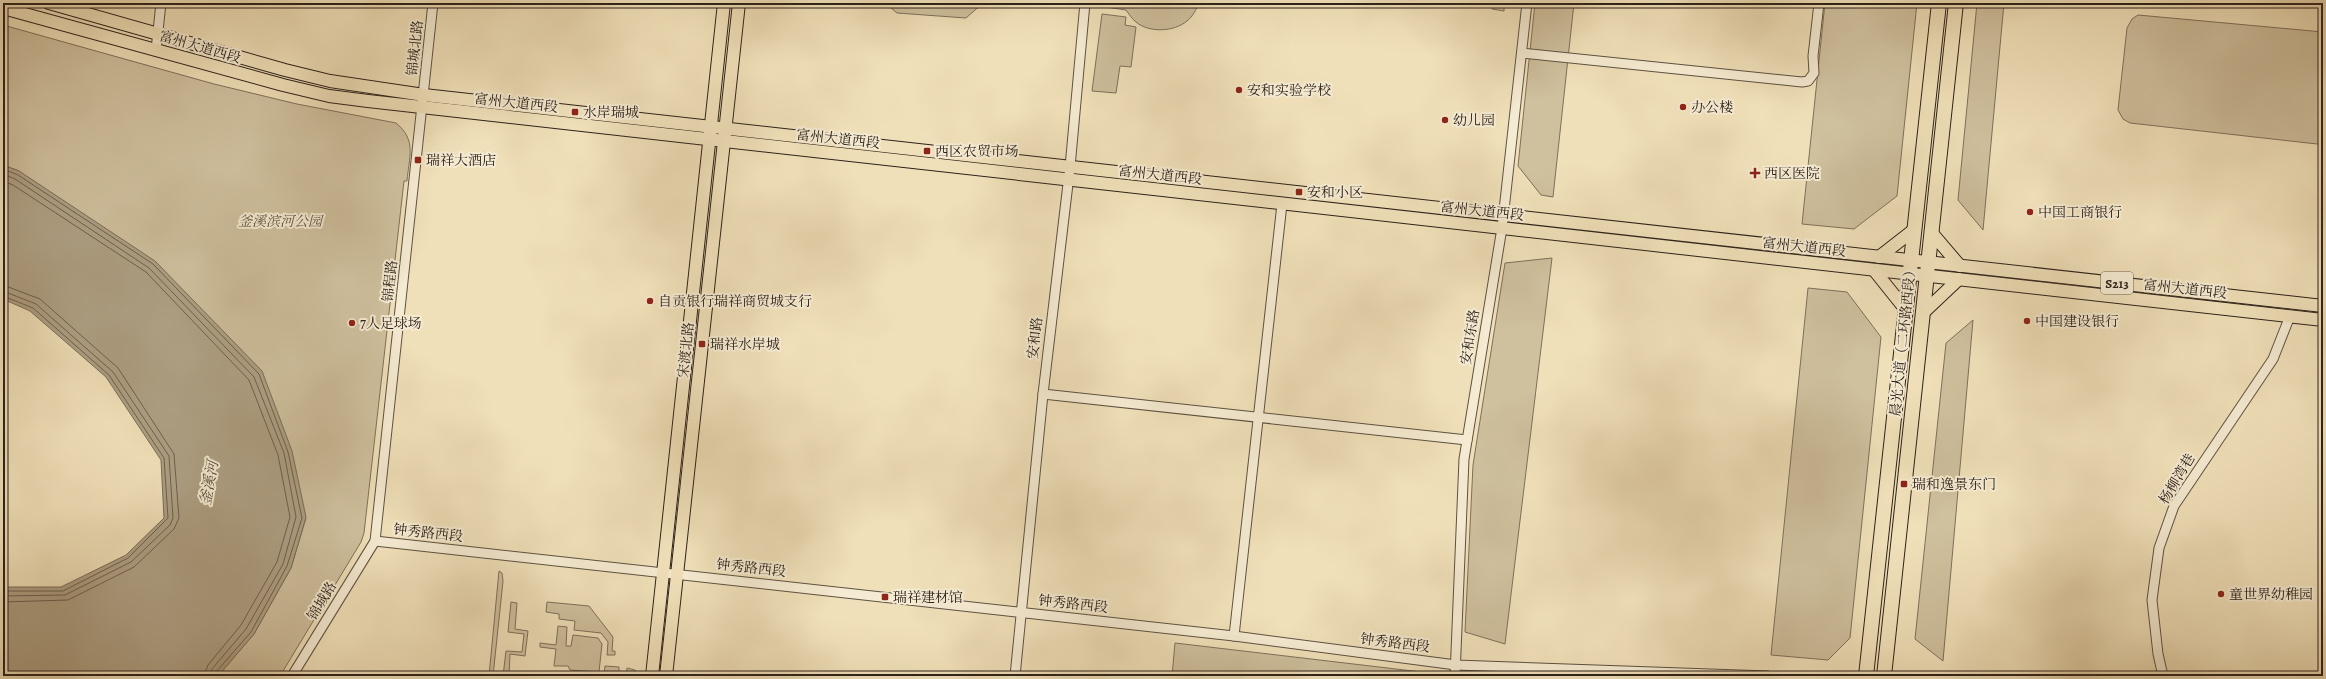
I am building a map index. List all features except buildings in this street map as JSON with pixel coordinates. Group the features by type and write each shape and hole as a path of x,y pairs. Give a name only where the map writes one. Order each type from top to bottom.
{"highway":[{"name":"晨光大道（二环路西段）","path":"1866,676 1939,3"},
{"name":"晨光大道（二环路西段）","path":"1884,676 1956,3"}],"main road":[{"name":"富州大道西段","path":"49,3 293,72 338,82 424,95 1879,257 1959,279 2323,320"},
{"name":"宋渡北路","path":"652,676 724,3"},
{"name":"宋渡北路","path":"666,676 739,3"},
{"name":"富州大道西段","path":"3,8 329,96 422,108 1874,270 1911,267"},
{"path":"1879,257 1915,229"},
{"path":"1931,232 1960,266"},
{"name":"富州大道西段","path":"1927,269 1960,266 2323,306"},
{"path":"1874,270 1906,310"},
{"path":"1922,313 1959,279"}],"street":[{"path":"156,50 161,3"},
{"name":"锦城北路","path":"424,95 433,3"},
{"name":"安和路","path":"1015,676 1043,394 1070,167 1085,3"},
{"name":"安和东路","path":"1455,676 1464,459 1504,215 1527,3"},
{"path":"1522,54 1802,82 1808,81 1814,73 1813,56 1819,3"},
{"name":"锦程路","path":"375,541 424,95"},
{"path":"1234,636 1282,204"},
{"name":"杨柳湾巷","path":"2163,676 2158,654 2152,600 2159,548 2174,506 2273,359 2290,316"},
{"path":"1043,394 1467,440"},
{"name":"钟秀路西段","path":"375,541 1234,636 1456,664 1768,676"},
{"name":"锦城路","path":"292,676 375,541"}],"green space":[{"path":"885,3 983,3 966,18 897,13"},
{"path":"1106,3 1199,3 1191,17 1182,25 1162,30 1141,26 1126,10 1106,7"},
{"path":"1448,3 1475,3 1462,7"},
{"path":"1492,3 1504,3 1504,11 1492,9"},
{"path":"1535,3 1574,3 1553,197 1541,195 1518,166"},
{"path":"1825,3 1917,3 1897,196 1854,229 1802,224"},
{"path":"1977,3 2004,3 1983,230 1958,200"},
{"path":"1102,14 1126,17 1125,25 1136,27 1131,67 1120,66 1116,93 1092,91"},
{"path":"2138,15 2323,32 2323,141 2317,144 2130,123 2123,119 2118,110 2127,28 2132,19"},
{"name":"釜溪滨河公园","path":"3,25 214,84 297,104 396,123 403,129 407,136 410,157 407,181 404,181 364,533 361,542 280,676 218,676 254,634 291,568 306,518 19,171 3,165"},
{"path":"1552,258 1505,644 1465,632 1473,465 1505,263"},
{"path":"1808,288 1847,292 1881,337 1850,638 1828,660 1771,655"},
{"path":"1973,320 1943,661 1915,639 1946,343"},
{"path":"499,571 502,573 503,581 493,676 489,676"},
{"path":"511,602 517,603 515,629 528,631 525,656 510,654 509,676 503,676 506,651 522,652 524,634 508,632"},
{"path":"547,602 589,606 613,637 612,651 615,651 615,655 607,655 608,642 601,633 574,630 575,621 559,619 559,614 546,612"},
{"path":"558,626 567,627 566,646 571,646 573,635 598,638 602,644 599,672 570,670 568,666 554,666 556,649 540,647 540,643 556,645"},
{"path":"1175,643 1430,673 1432,676 1172,676"},
{"path":"605,666 619,667 619,674 625,676 604,676"},
{"path":"627,668 635,670 639,676 626,676"}],"water":[{"name":"釜溪河","path":"3,165 19,171 155,261 262,371 292,451 306,517 291,568 254,634 218,676 3,676 3,587 61,587 126,555 164,518 161,460 106,377 30,311 3,299"}],"place":[{"name":"安和实验学校","path":"1239,90"},
{"name":"办公楼","path":"1683,107"},
{"name":"水岸瑞城","path":"575,112"},
{"name":"幼儿园","path":"1445,120"},
{"name":"西区农贸市场","path":"927,151"},
{"name":"瑞祥大酒店","path":"418,160"},
{"name":"西区医院","path":"1755,173"},
{"name":"安和小区","path":"1299,192"},
{"name":"中国工商银行","path":"2030,212"},
{"name":"自贡银行瑞祥商贸城支行","path":"650,301"},
{"name":"中国建设银行","path":"2027,321"},
{"name":"7人足球场","path":"352,323"},
{"name":"瑞祥水岸城","path":"702,344"},
{"name":"瑞和逸景东门","path":"1904,484"},
{"name":"童世界幼稚园","path":"2221,594"},
{"name":"瑞祥建材馆","path":"885,597"}]}
